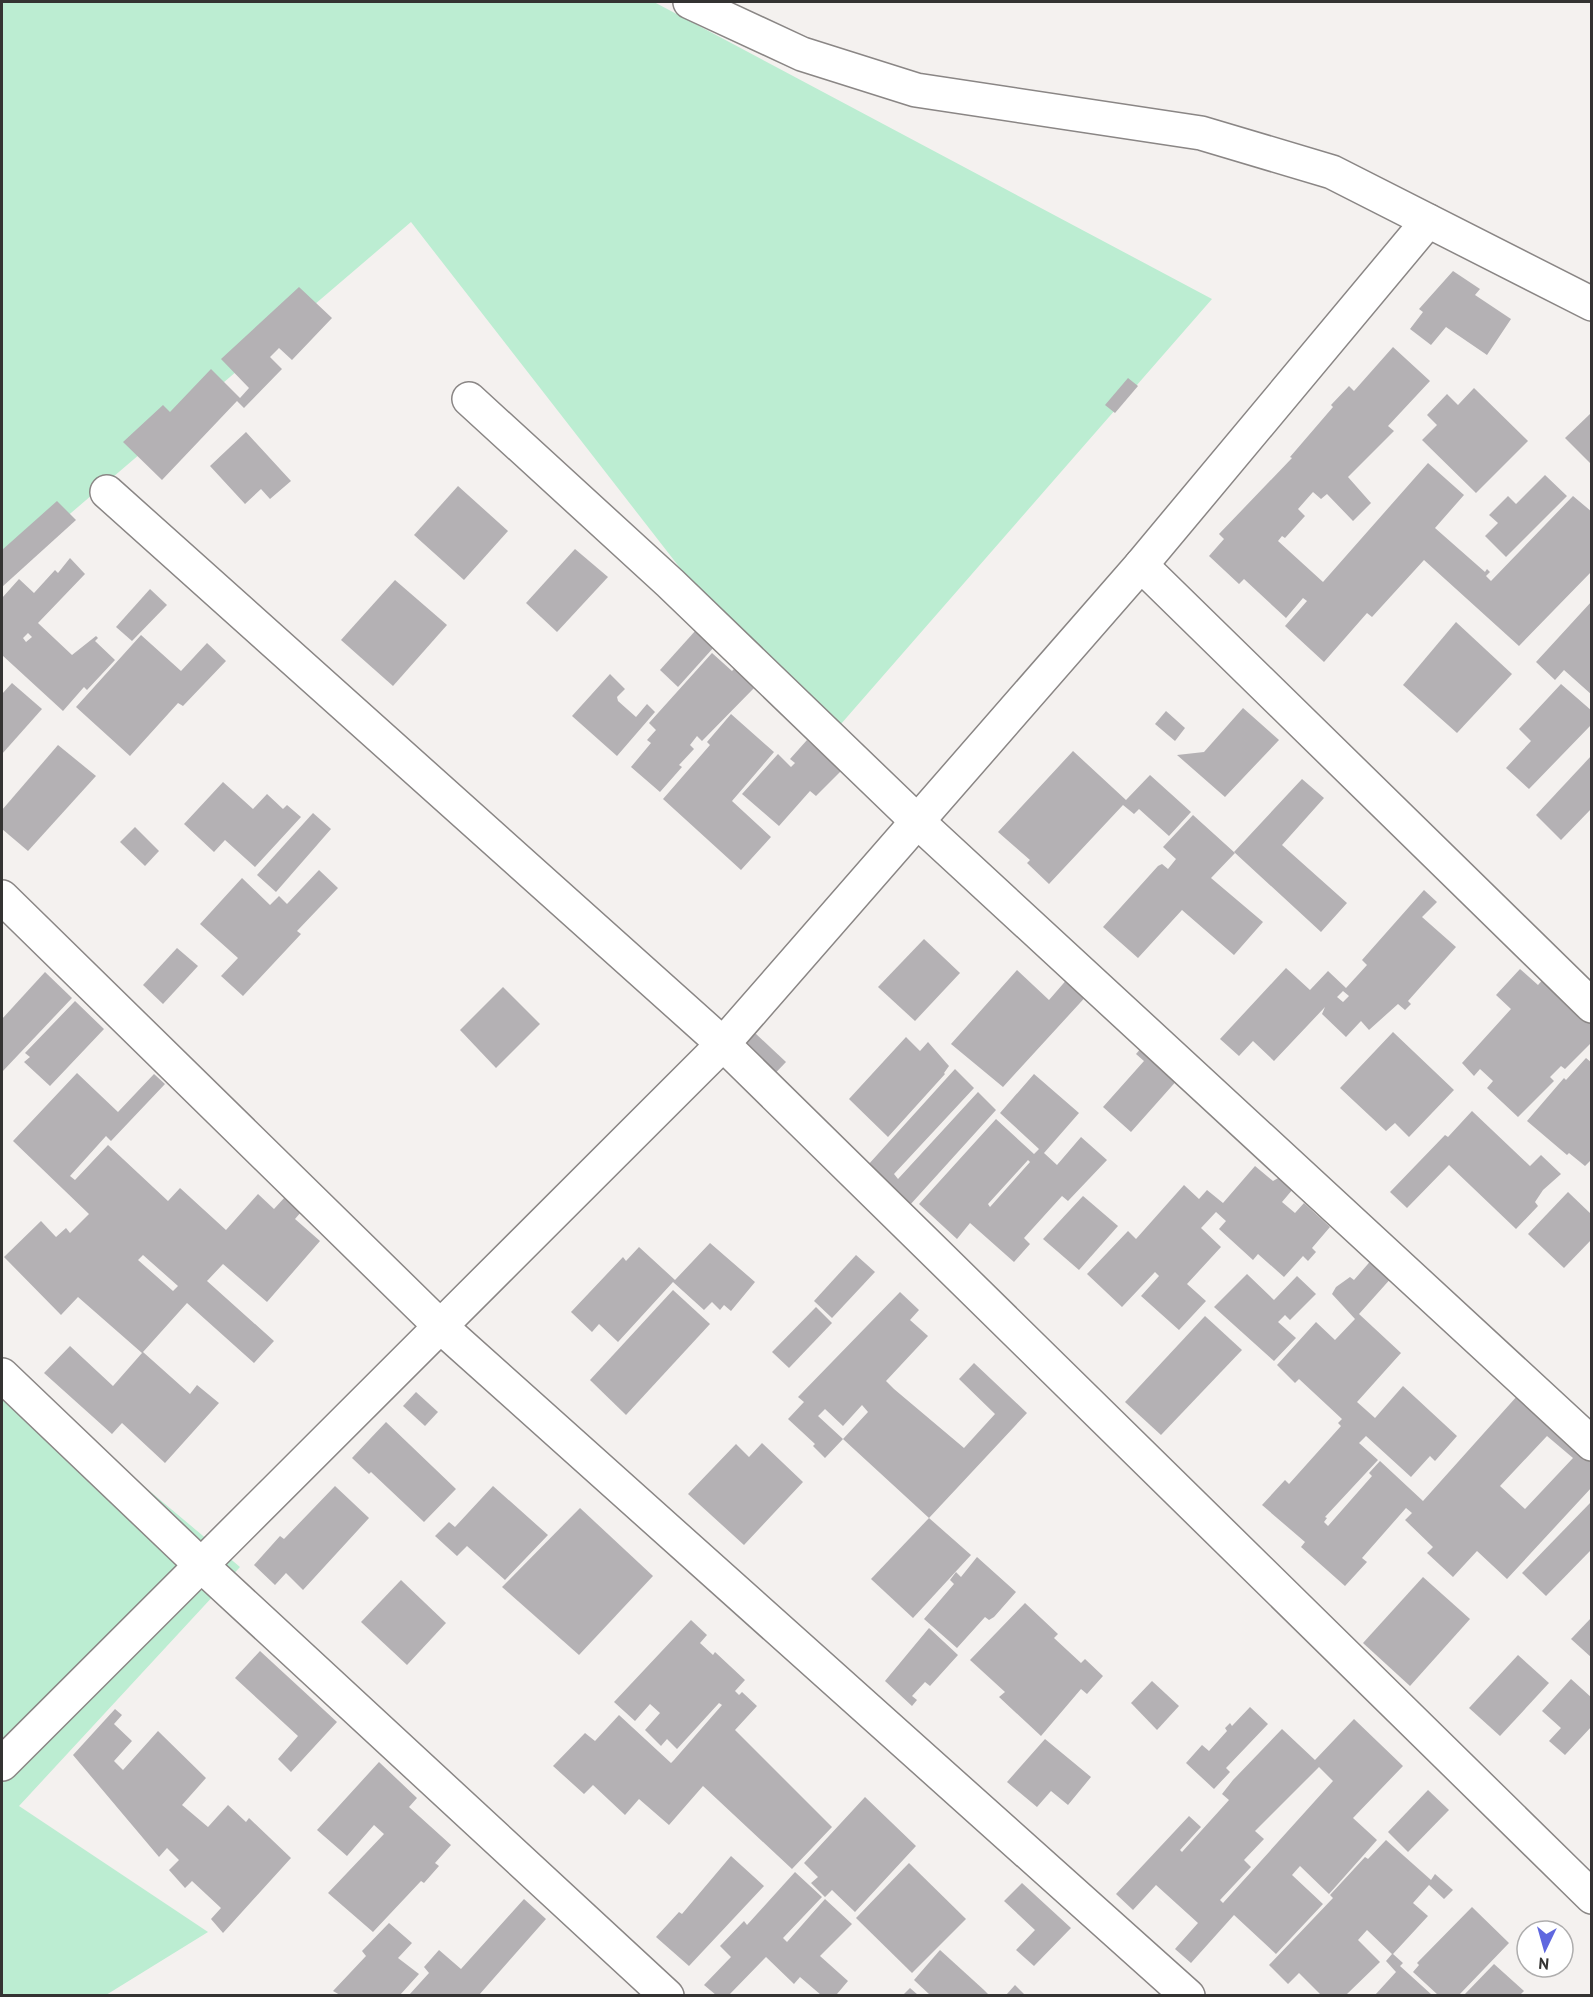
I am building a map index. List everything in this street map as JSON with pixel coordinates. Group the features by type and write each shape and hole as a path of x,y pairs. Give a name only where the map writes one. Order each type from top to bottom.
{"street":[{"path":"690,2 802,54 916,90 1201,133 1332,172 1592,304"},
{"path":"2,1764 723,1044 1141,565 1428,221"},
{"path":"469,399 670,583 917,821 1592,1444"},
{"path":"107,492 723,1044 1592,1897"},
{"path":"1141,565 1592,1006"},
{"path":"2,897 440,1326 1188,1995"},
{"path":"2,1376 201,1565 667,1995"}],"green space":[{"path":"2,2 654,2 1212,299 820,748 411,222 2,572"},
{"path":"2,1367 240,1567 19,1806 208,1932 106,1995 2,1995"}],"building":[{"path":"1453,271 1480,289 1475,295 1511,319 1487,355 1446,327 1431,345 1410,329 1423,312 1419,309"},
{"path":"299,287 332,318 292,360 279,348 270,357 282,369 244,408 237,401 162,480 123,442 163,405 170,412 211,369 240,398 249,388 221,359"},
{"path":"1393,347 1430,381 1388,426 1394,431 1348,477 1371,503 1353,521 1327,494 1321,499 1313,492 1298,509 1305,516 1285,538 1282,536 1278,541 1323,582 1428,463 1464,495 1435,528 1485,572 1487,569 1490,572 1486,576 1491,581 1573,496 1592,512 1592,571 1519,646 1424,560 1372,617 1367,613 1324,662 1285,626 1307,601 1303,598 1286,618 1244,579 1239,584 1209,556 1224,539 1219,534 1292,458 1290,457 1333,407 1331,405 1349,386 1354,391"},
{"path":"1128,378 1138,386 1115,413 1105,405"},
{"path":"1474,388 1528,441 1476,493 1422,440 1437,425 1427,415 1447,394 1458,405"},
{"path":"1590,414 1592,416 1592,465 1565,438"},
{"path":"246,432 291,481 270,499 261,489 245,504 210,466"},
{"path":"1545,475 1567,496 1506,557 1485,536 1498,523 1489,515 1508,496 1516,504"},
{"path":"458,486 508,531 464,580 414,535"},
{"path":"57,501 76,520 2,587 2,550"},
{"path":"575,549 608,577 557,632 526,603"},
{"path":"70,558 85,574 38,623 72,655 96,636 98,638 95,641 115,660 87,690 84,687 63,711 2,655 2,598 19,579 34,593 55,570 58,573","holes":["28,633 32,637 26,642 23,638"]},
{"path":"395,580 447,625 393,686 341,640"},
{"path":"150,589 167,605 132,641 116,627"},
{"path":"1592,601 1592,695 1564,670 1555,680 1536,662"},
{"path":"1456,622 1512,674 1457,733 1403,685"},
{"path":"696,630 714,647 678,687 660,670"},
{"path":"141,635 181,671 207,643 226,661 183,706 178,703 130,756 76,707"},
{"path":"712,653 732,671 736,667 756,686 702,741 697,736 690,745 694,749 679,765 682,767 660,792 631,767 651,743 647,740 656,730 649,723"},
{"path":"610,674 625,689 617,697 618,701 636,717 647,704 655,712 617,756 572,716"},
{"path":"12,683 42,709 2,754 2,694"},
{"path":"1561,684 1592,711 1592,724 1529,789 1506,768 1531,741 1519,729"},
{"path":"1243,708 1279,740 1225,797 1177,755 1204,752"},
{"path":"1166,711 1185,728 1175,741 1155,724"},
{"path":"731,714 774,752 732,801 771,837 741,870 663,799 710,745 707,742"},
{"path":"807,740 841,771 816,796 810,791 779,826 742,794 778,754 791,767 795,763 790,759"},
{"path":"58,745 96,776 28,851 2,829 2,810"},
{"path":"1073,751 1126,800 1150,775 1191,812 1169,836 1139,809 1134,814 1123,805 1049,884 1027,863 1030,860 998,832"},
{"path":"1592,755 1592,808 1561,840 1536,815"},
{"path":"1302,779 1324,798 1282,845 1347,903 1321,932 1234,852"},
{"path":"223,782 253,809 267,794 283,809 287,805 301,817 255,867 225,840 214,852 184,824"},
{"path":"313,813 331,829 276,892 257,875"},
{"path":"1193,815 1235,853 1211,878 1263,922 1234,955 1182,910 1138,958 1103,927 1158,866 1162,864 1168,869 1176,859 1163,847"},
{"path":"135,827 159,851 145,866 120,842"},
{"path":"319,870 338,888 297,931 301,934 243,996 221,976 238,958 200,924 242,878 270,905 279,896 287,904"},
{"path":"1424,890 1437,902 1422,917 1456,947 1408,1001 1411,1004 1405,1010 1398,1004 1369,1030 1361,1021 1346,1037 1322,1014 1325,1007 1274,1061 1253,1041 1239,1056 1220,1039 1286,968 1310,990 1328,971 1346,988 1367,965 1362,960","holes":["1343,991 1349,996 1343,1002 1337,997"]},
{"path":"924,939 960,973 915,1021 878,987"},
{"path":"177,948 198,966 163,1004 143,985"},
{"path":"1520,969 1538,985 1551,970 1592,1011 1592,1042 1565,1069 1561,1066 1550,1077 1554,1081 1518,1117 1487,1088 1493,1081 1480,1069 1474,1076 1462,1063 1511,1009 1496,995"},
{"path":"1017,970 1049,1000 1069,977 1090,992 1003,1087 951,1044"},
{"path":"45,972 72,998 2,1072 2,1019"},
{"path":"503,987 540,1024 496,1068 460,1030"},
{"path":"75,1001 104,1029 50,1086 24,1062 30,1057 25,1053"},
{"path":"1393,1032 1454,1090 1409,1137 1395,1123 1386,1131 1340,1088"},
{"path":"755,1033 786,1062 763,1086 732,1057"},
{"path":"906,1037 920,1051 928,1042 949,1066 945,1074 888,1137 849,1099"},
{"path":"1143,1046 1179,1078 1131,1132 1103,1107 1144,1061 1136,1054"},
{"path":"1586,1058 1592,1063 1592,1159 1585,1166 1569,1153 1567,1155 1527,1121 1564,1078 1566,1080"},
{"path":"955,1069 974,1088 894,1174 898,1179 978,1092 996,1110 900,1216 858,1176"},
{"path":"77,1073 118,1112 154,1074 165,1084 111,1141 106,1136 70,1176 75,1180 108,1145 168,1201 180,1188 226,1230 258,1194 274,1209 285,1197 301,1212 295,1219 320,1241 267,1302 223,1264 207,1281 274,1341 254,1363 187,1303 143,1352 190,1394 197,1385 219,1403 165,1463 122,1423 112,1434 44,1373 70,1346 113,1386 142,1353 78,1297 61,1315 4,1257 41,1221 56,1237 66,1228 70,1233 89,1214 13,1141","holes":["143,1255 178,1286 173,1291 138,1260"]},
{"path":"1034,1074 1079,1113 1044,1153 1057,1165 1081,1137 1107,1160 1068,1201 1062,1196 1024,1238 1030,1244 1014,1262 970,1223 957,1239 919,1204 996,1119 1034,1154 1039,1149 1000,1113","holes":["1028,1160 1030,1162 990,1207 988,1204"]},
{"path":"1472,1111 1530,1166 1541,1155 1561,1174 1543,1190 1535,1202 1538,1206 1516,1229 1449,1165 1407,1208 1390,1192 1445,1135 1448,1137"},
{"path":"1255,1166 1273,1181 1280,1177 1293,1189 1282,1202 1295,1213 1304,1203 1330,1227 1312,1248 1316,1252 1308,1261 1303,1256 1284,1277 1258,1254 1253,1260 1219,1229 1226,1221 1216,1212 1201,1228 1221,1247 1187,1284 1206,1301 1179,1330 1141,1296 1159,1276 1155,1272 1122,1307 1087,1274 1128,1231 1136,1239 1184,1185 1199,1199 1207,1190 1223,1203"},
{"path":"1568,1192 1592,1215 1592,1239 1564,1268 1528,1234"},
{"path":"1083,1196 1118,1226 1079,1270 1043,1239"},
{"path":"710,1243 755,1282 731,1311 724,1305 720,1310 712,1302 704,1310 673,1282 618,1342 599,1324 592,1332 571,1312 623,1257 626,1261 639,1247 675,1280"},
{"path":"856,1255 875,1272 832,1318 814,1301"},
{"path":"1374,1257 1393,1276 1359,1314 1401,1353 1357,1402 1375,1418 1403,1386 1457,1436 1435,1461 1430,1456 1411,1477 1366,1436 1359,1443 1378,1460 1325,1517 1327,1518 1324,1522 1328,1526 1372,1476 1369,1473 1380,1461 1423,1501 1518,1395 1592,1461 1592,1487 1507,1579 1477,1551 1453,1577 1427,1553 1433,1547 1405,1520 1412,1513 1406,1508 1362,1558 1367,1562 1345,1586 1301,1547 1305,1542 1262,1505 1285,1480 1289,1484 1341,1426 1338,1423 1342,1419 1299,1379 1295,1383 1277,1365 1316,1322 1335,1340 1355,1319 1332,1294 1336,1287 1350,1277 1354,1280","holes":["1547,1436 1573,1458 1525,1509 1500,1486"]},
{"path":"1247,1274 1274,1300 1297,1276 1316,1294 1290,1320 1285,1315 1278,1322 1296,1338 1274,1361 1214,1307"},
{"path":"673,1290 710,1324 626,1415 590,1380"},
{"path":"900,1292 919,1310 910,1320 928,1336 886,1381 894,1389 964,1448 995,1414 959,1379 974,1363 1027,1413 929,1518 843,1439 825,1458 813,1446 815,1444 788,1419 804,1402 798,1397","holes":["862,1405 868,1412 843,1439 818,1416 825,1409 843,1426"]},
{"path":"816,1307 832,1323 789,1368 772,1352"},
{"path":"1205,1316 1242,1350 1161,1435 1125,1402"},
{"path":"416,1392 438,1412 425,1426 403,1406"},
{"path":"386,1422 456,1489 424,1522 371,1472 369,1474 352,1458"},
{"path":"762,1443 803,1482 744,1545 688,1494 736,1444 749,1457"},
{"path":"335,1486 369,1518 303,1590 286,1573 275,1585 254,1565 280,1536 284,1539"},
{"path":"493,1486 548,1535 505,1580 467,1546 457,1556 435,1536 449,1522 455,1527"},
{"path":"1592,1501 1592,1549 1546,1596 1522,1573"},
{"path":"580,1508 653,1576 579,1655 502,1587"},
{"path":"929,1518 971,1555 913,1618 871,1579"},
{"path":"977,1557 1016,1592 994,1617 989,1620 985,1617 957,1648 924,1619 954,1584 950,1580 956,1572 961,1577"},
{"path":"1423,1577 1470,1619 1410,1686 1363,1643"},
{"path":"401,1580 446,1623 407,1665 361,1622"},
{"path":"1025,1603 1058,1634 1054,1638 1081,1663 1085,1659 1103,1676 1087,1694 1081,1689 1041,1736 999,1697 1005,1692 970,1660"},
{"path":"1592,1617 1592,1658 1571,1639"},
{"path":"691,1620 707,1635 700,1643 713,1655 715,1652 745,1680 735,1691 739,1695 742,1692 757,1706 735,1730 832,1827 792,1869 703,1786 669,1825 639,1799 625,1815 593,1785 584,1794 553,1766 585,1733 595,1741 619,1715 671,1763 674,1760 722,1705 719,1703 677,1749 667,1739 661,1746 645,1730 660,1713 650,1704 635,1721 614,1702"},
{"path":"929,1628 958,1655 930,1686 925,1682 912,1696 917,1700 912,1706 885,1681"},
{"path":"260,1651 337,1722 291,1772 278,1759 298,1736 235,1678"},
{"path":"1518,1655 1549,1683 1500,1736 1469,1708"},
{"path":"1571,1679 1592,1698 1592,1726 1565,1755 1549,1741 1561,1728 1542,1711"},
{"path":"1152,1681 1179,1706 1157,1730 1131,1703"},
{"path":"1250,1707 1268,1724 1226,1768 1230,1772 1214,1789 1186,1763 1202,1745 1209,1751 1227,1731 1225,1728 1230,1723 1232,1726"},
{"path":"115,1709 122,1715 114,1724 132,1741 114,1761 123,1770 158,1731 206,1778 182,1805 208,1827 228,1805 246,1822 249,1818 291,1858 223,1933 211,1919 221,1908 192,1881 185,1888 169,1870 179,1860 167,1848 159,1857 73,1755"},
{"path":"1354,1719 1403,1766 1353,1818 1377,1840 1329,1894 1300,1866 1292,1875 1323,1904 1276,1954 1234,1915 1191,1963 1175,1949 1198,1923 1156,1885 1133,1910 1116,1894 1189,1816 1201,1827 1180,1850 1182,1852 1229,1800 1222,1794 1233,1780 1282,1729 1315,1760","holes":["1319,1767 1333,1781 1223,1903 1220,1900 1251,1867 1244,1860 1264,1839 1255,1831"]},
{"path":"1045,1739 1091,1777 1068,1805 1051,1791 1037,1807 1007,1782"},
{"path":"379,1762 417,1798 409,1807 451,1845 435,1863 439,1866 424,1883 421,1881 373,1932 328,1893 384,1834 374,1825 347,1856 317,1830"},
{"path":"1428,1790 1449,1810 1408,1852 1388,1832"},
{"path":"865,1797 916,1846 855,1912 832,1890 825,1897 811,1883 818,1877 804,1863"},
{"path":"1386,1840 1431,1880 1435,1874 1453,1890 1444,1899 1429,1885 1413,1903 1428,1916 1393,1954 1403,1963 1400,1966 1432,1995 1375,1995 1396,1972 1386,1961 1392,1954 1367,1930 1358,1940 1380,1962 1346,1995 1321,1995 1299,1973 1288,1984 1269,1965 1333,1898 1330,1895 1365,1857 1368,1859"},
{"path":"731,1856 764,1886 689,1966 656,1937 679,1912 682,1914"},
{"path":"909,1863 966,1919 912,1973 856,1918"},
{"path":"795,1872 822,1897 783,1938 787,1942 825,1899 852,1924 820,1956 848,1981 837,1994 821,1995 800,1977 794,1984 766,1957 729,1995 716,1995 704,1985 731,1957 720,1946 744,1921 747,1925"},
{"path":"1022,1883 1071,1928 1034,1966 1016,1950 1035,1930 1004,1901"},
{"path":"524,1899 546,1919 479,1995 409,1995 429,1973 424,1967 439,1950 461,1969"},
{"path":"1472,1907 1509,1943 1459,1995 1438,1995 1413,1972 1419,1965 1417,1963"},
{"path":"389,1923 412,1943 398,1958 419,1974 400,1995 340,1995 333,1991 366,1956 362,1951"},
{"path":"940,1950 989,1995 930,1995 914,1980"},
{"path":"1494,1964 1524,1991 1520,1995 1464,1995"},
{"path":"1015,1985 1025,1995 1006,1995"},
{"path":"910,1988 918,1995 903,1995"}]}
